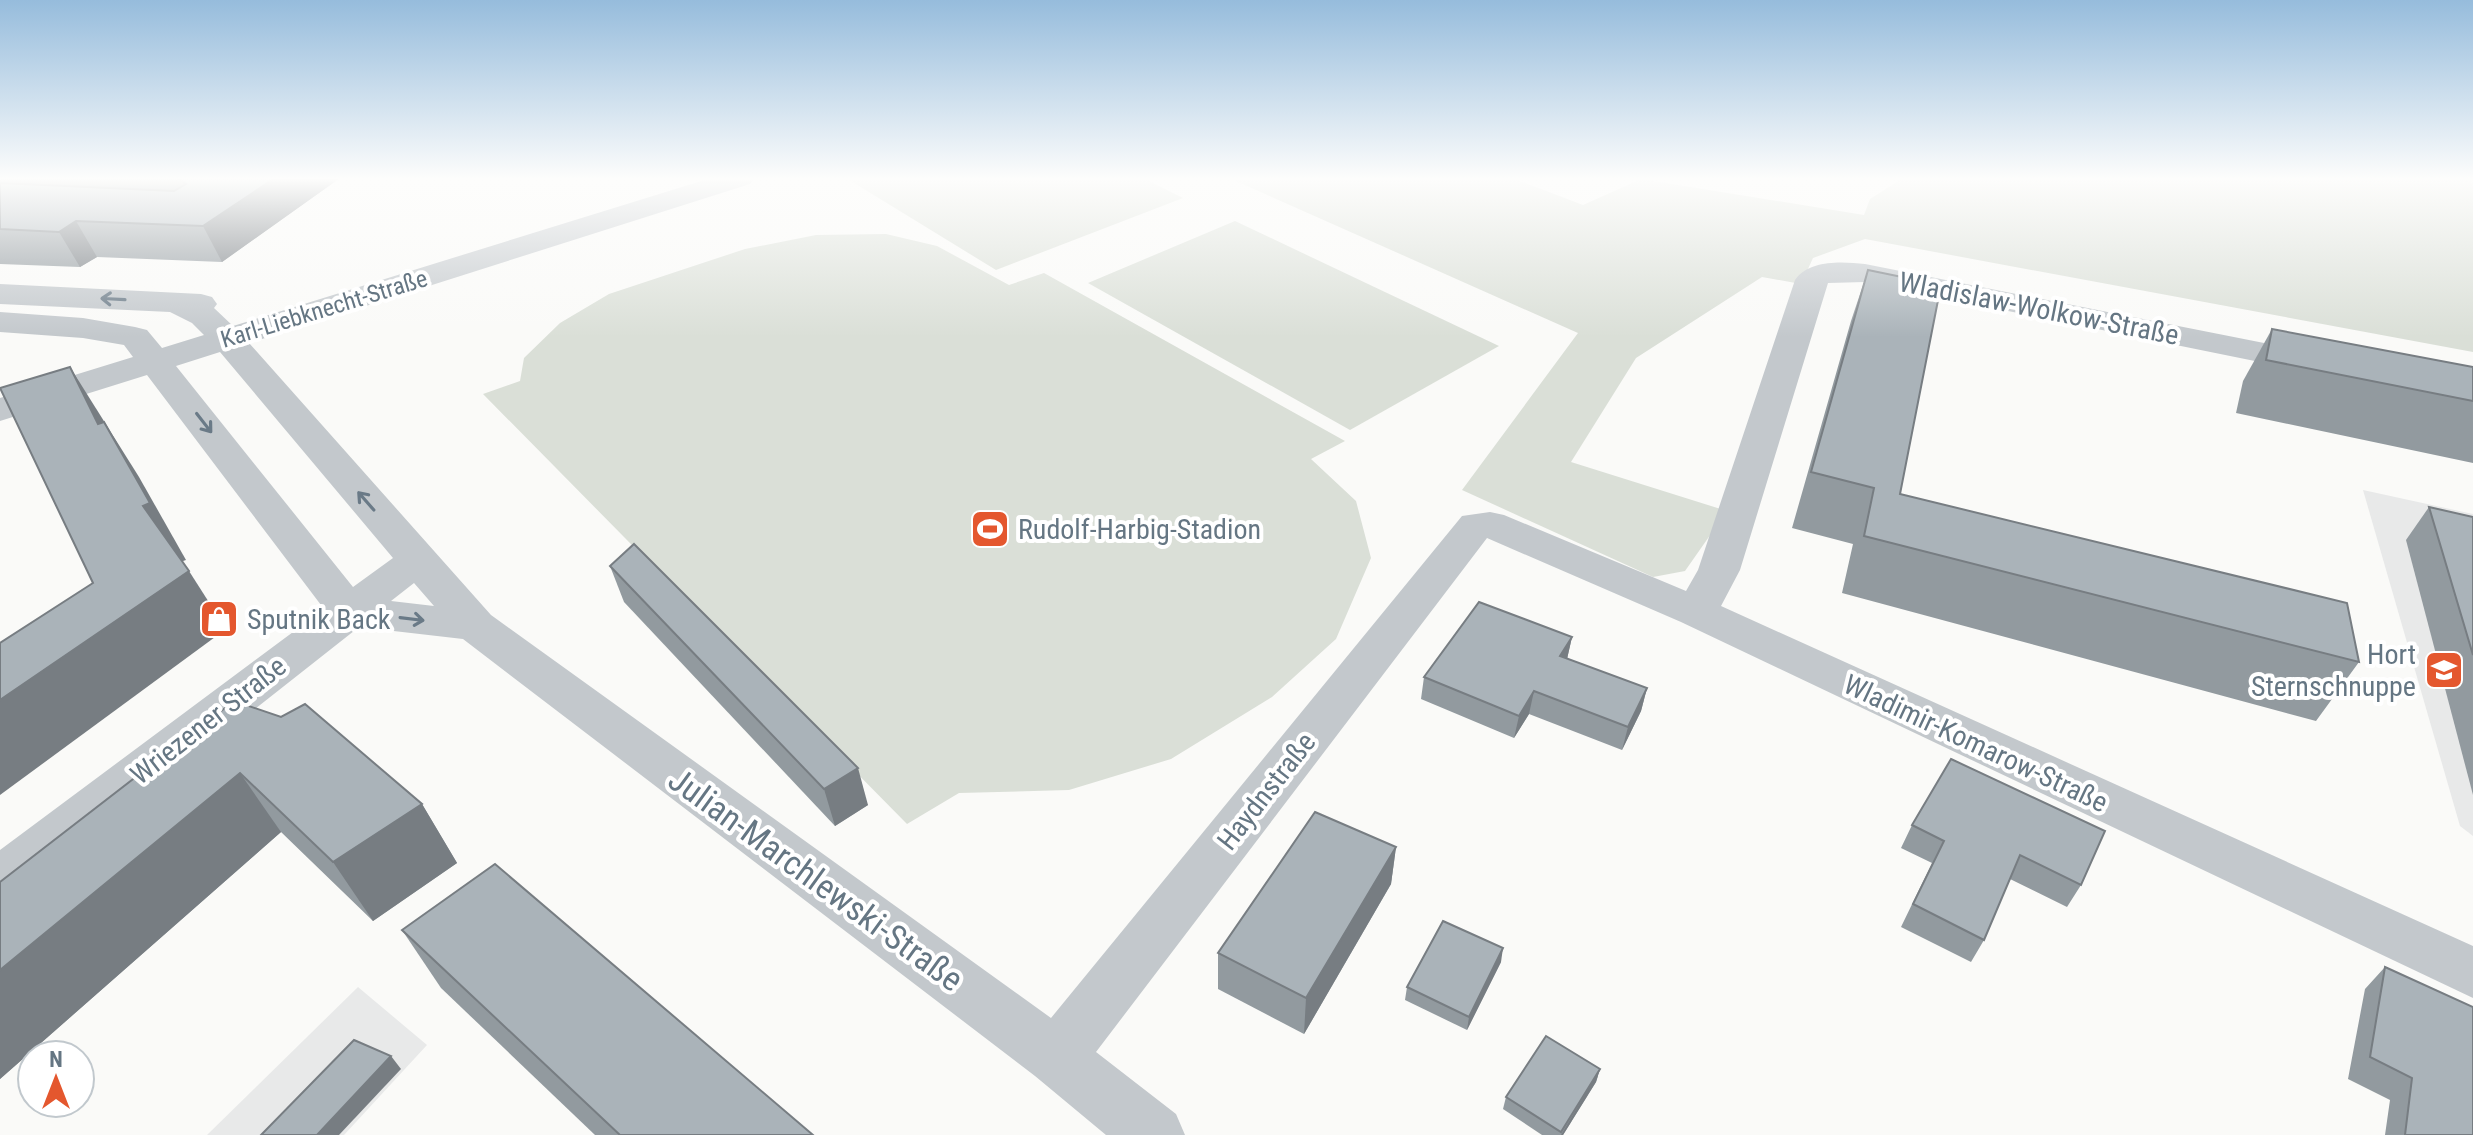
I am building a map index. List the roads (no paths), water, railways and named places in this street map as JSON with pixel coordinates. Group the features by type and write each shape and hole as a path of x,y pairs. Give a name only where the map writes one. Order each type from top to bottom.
{"street":[{"name":"Karl-Liebknecht-Straße","path":"0,410 571,231"},
{"name":"Wladislaw-Wolkow-Straße","path":"1696,612 1719,570 1811,280 1819,274 1840,271 1865,273 2341,368"},
{"path":"0,294 322,309"},
{"name":"Julian-Marchlewski-Straße","path":"174,302 204,316 227,339 475,626 1056,1057 1154,1135"},
{"path":"0,322 83,328 135,337 157,361 349,611"},
{"name":"Wladimir-Komarow-Straße","path":"1476,525 1490,524 1696,612 2473,973"},
{"name":"Haydnstraße","path":"1056,1057 1476,525"},
{"name":"Wriezener Straße","path":"0,880 417,560"},
{"name":"Julian-Marchlewski-Straße","path":"349,611 475,626"}],"place":[{"name":"Rudolf-Harbig-Stadion","path":"990,529"},
{"name":"Sputnik Back","path":"219,619"},
{"name":"Hort Sternschnuppe","path":"2444,670"}]}
